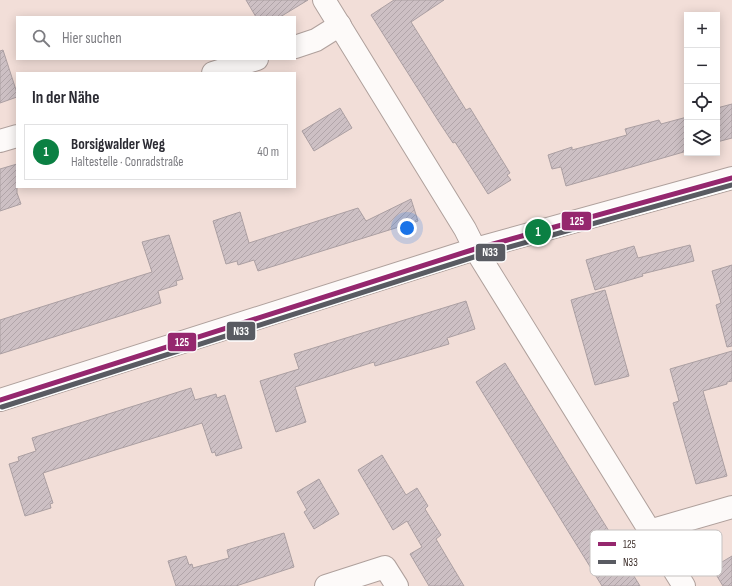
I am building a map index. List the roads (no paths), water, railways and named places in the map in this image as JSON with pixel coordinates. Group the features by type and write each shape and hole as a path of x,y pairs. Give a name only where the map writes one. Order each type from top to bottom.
{"street":[{"path":"324,0 465,229 474,249 648,530"},
{"path":"296,47 316,40 340,25"},
{"path":"216,72 254,60"},
{"path":"0,141 16,136"},
{"path":"0,400 474,249 732,178"},
{"path":"652,530 732,507"},
{"path":"326,586 385,567 397,586"},
{"path":"678,576 684,586"}],"place":[{"name":"Borsigwalder Weg","path":"538,232"}]}
